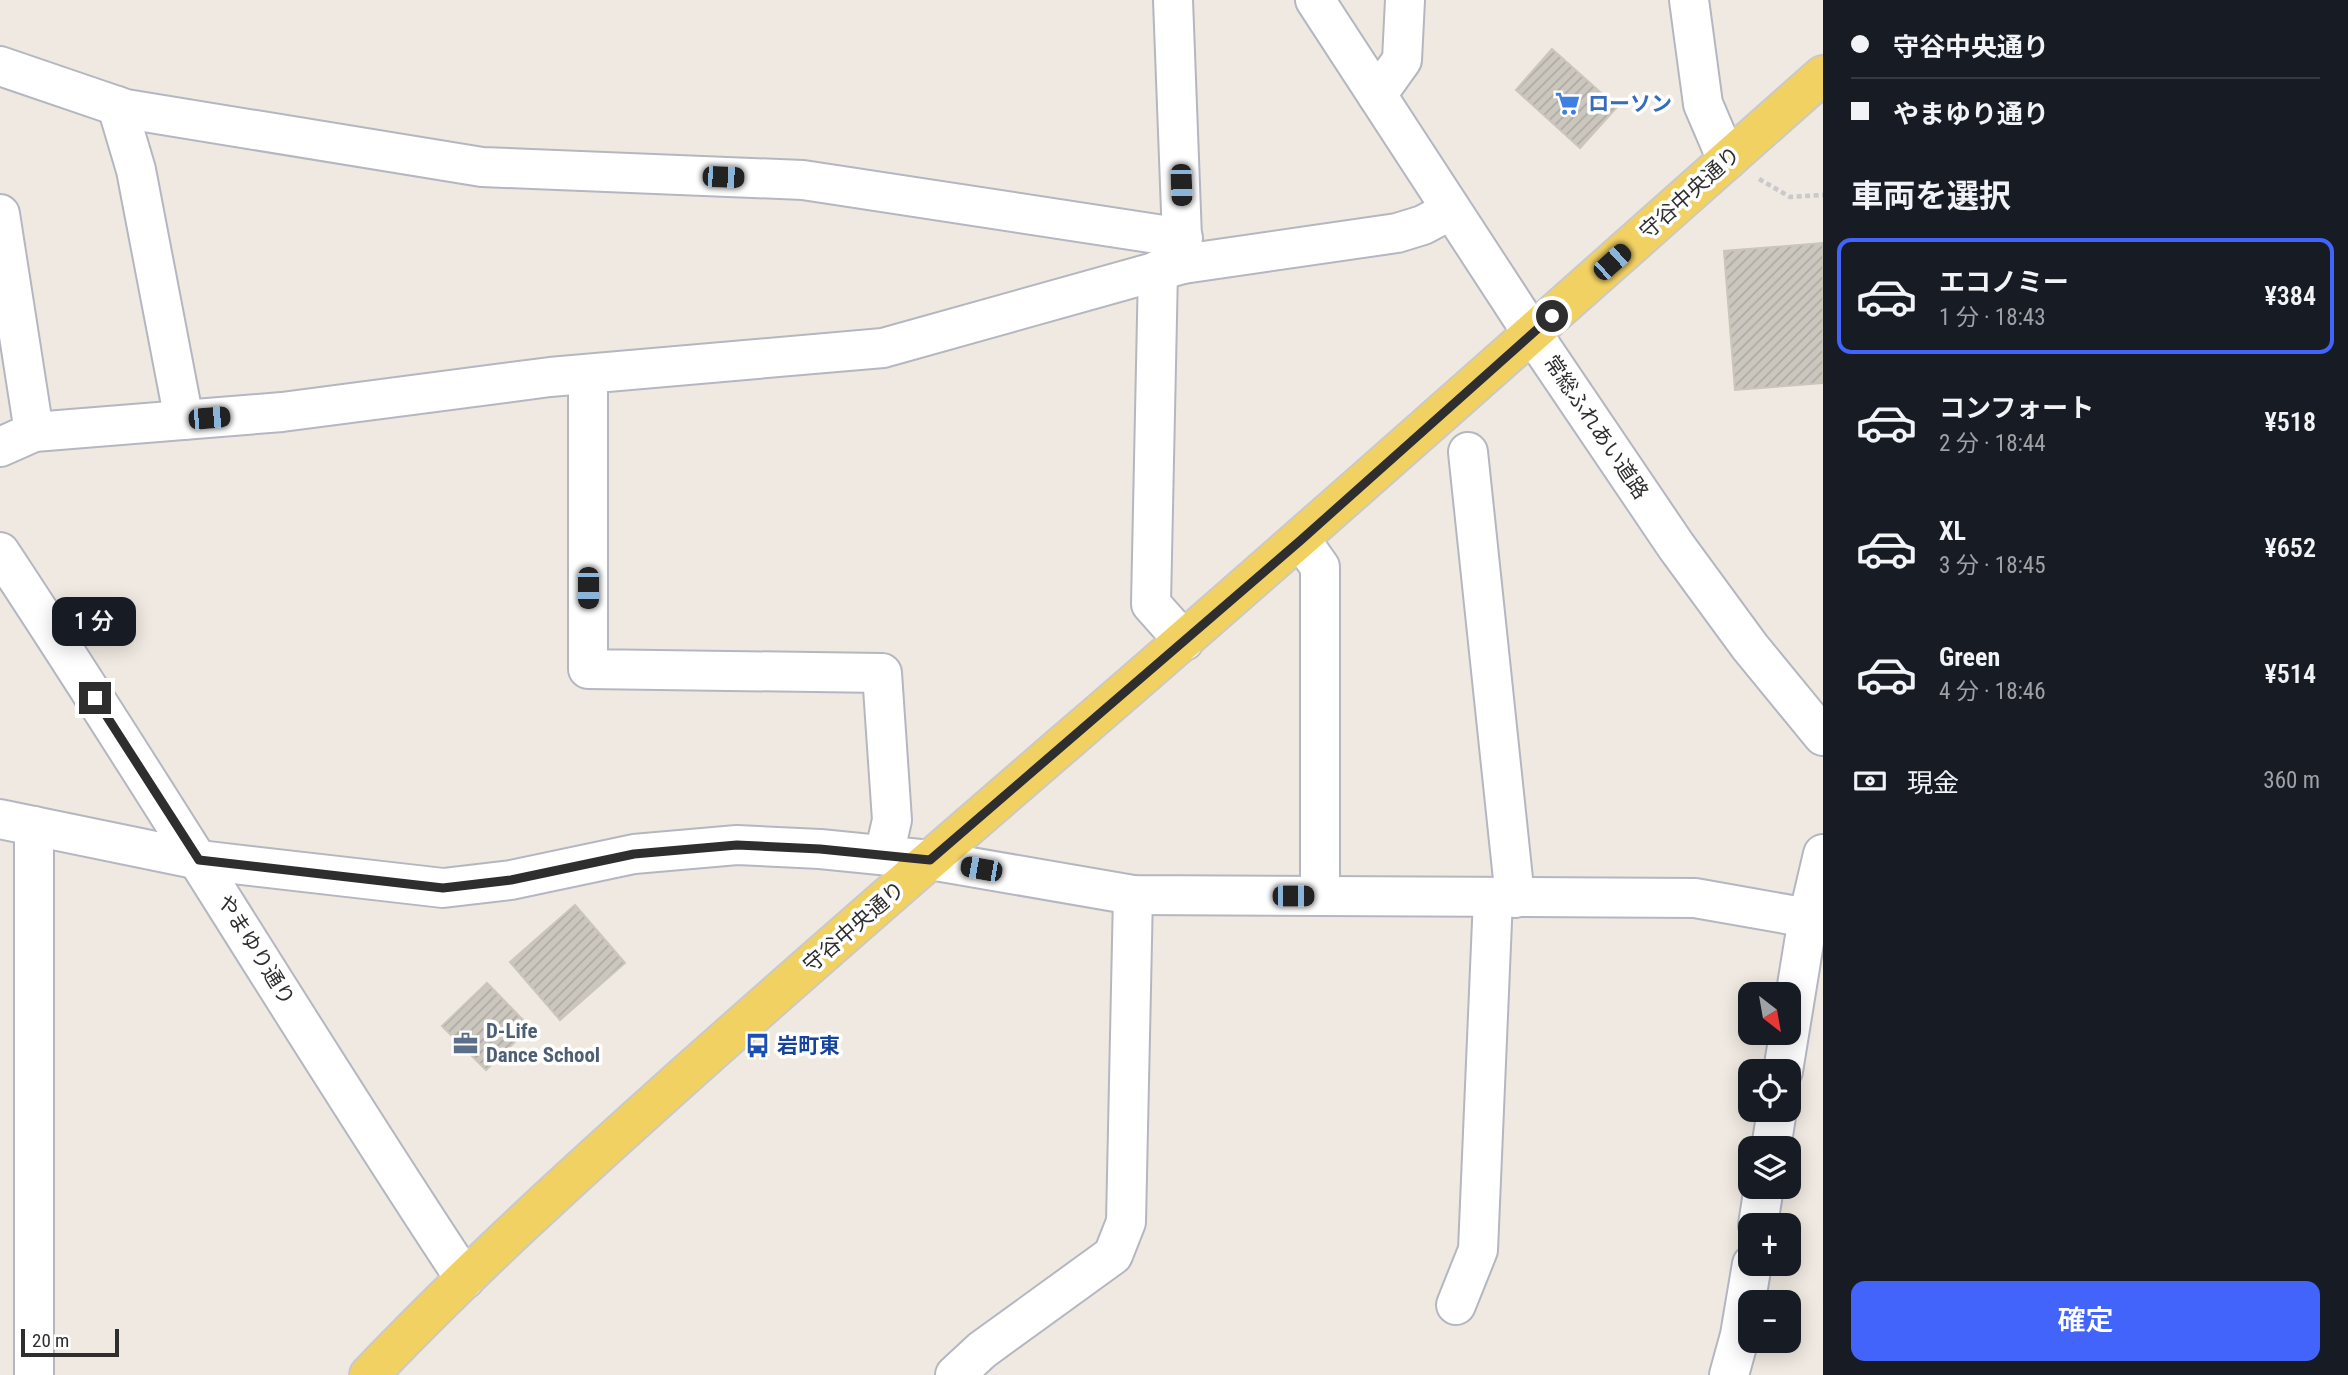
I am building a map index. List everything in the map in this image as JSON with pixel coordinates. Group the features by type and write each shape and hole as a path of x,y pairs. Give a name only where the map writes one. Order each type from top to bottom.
{"main road":[{"name":"守谷中央通り","path":"369,1375 591,1159 930,860 1301,540 1823,75"}],"street":[{"path":"1174,0 1175,257 1151,604 1184,641"},
{"name":"常総ふれあい道路","path":"1315,0 1532,333 1676,545 1750,647 1823,736"},
{"path":"1377,95 1402,61 1405,0"},
{"path":"1689,0 1703,104 1727,160"},
{"path":"0,66 117,106 482,167 803,180 1175,257"},
{"path":"117,106 136,170 184,420"},
{"path":"0,447 34,432 282,412 588,373 883,348 1175,257 1397,233 1423,225 1451,210"},
{"path":"0,215 34,432"},
{"path":"588,373 588,668 882,673 892,820 884,855"},
{"path":"1457,1305 1478,1250 1504,898 1468,452"},
{"path":"1301,540 1320,567 1320,896"},
{"name":"やまゆり通り","path":"0,552 465,1279"},
{"path":"34,1375 17,823 199,860 443,888 511,880 634,854 737,845 820,849 930,860 1133,895 1695,898 1808,918"},
{"path":"1785,1059 1808,918 1823,854"},
{"path":"956,1375 982,1350 1114,1255 1126,1222 1133,895"},
{"path":"1729,1375 1740,1335 1750,1276"}],"path":[{"path":"1727,160 1790,197 1823,195"}],"building":[{"path":"1552,49 1617,107 1580,148 1516,90"},
{"path":"1823,243 1823,383 1735,390 1724,251"},
{"path":"575,905 625,963 560,1020 510,962"},
{"path":"487,983 530,1027 486,1070 442,1026"}],"place":[{"name":"ローソン","path":"1568,104"},
{"name":"D-Life Dance School","path":"466,1043"},
{"name":"岩町東","path":"757,1046"}],"route":[{"path":"95,698 199,860 443,888 511,880 634,854 737,845 820,849 930,860 1301,540 1552,316"}]}
